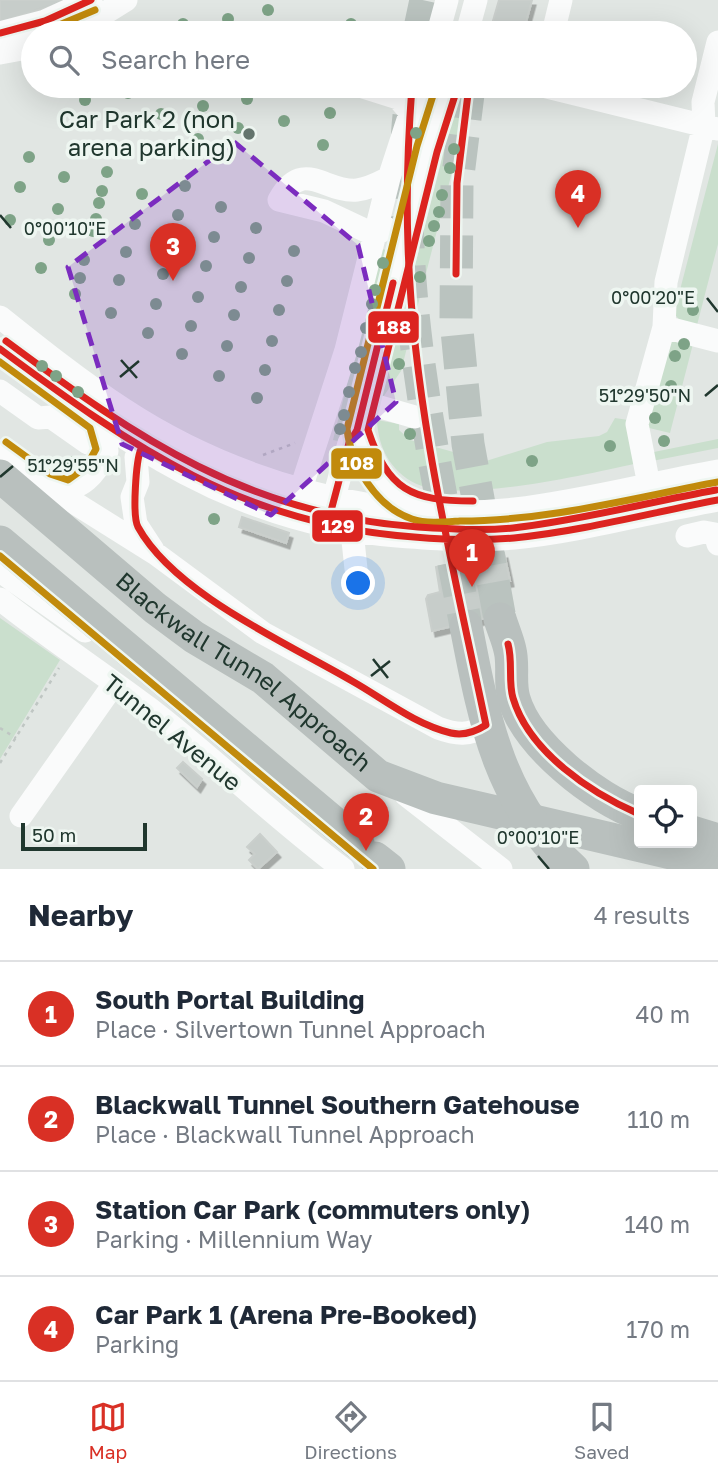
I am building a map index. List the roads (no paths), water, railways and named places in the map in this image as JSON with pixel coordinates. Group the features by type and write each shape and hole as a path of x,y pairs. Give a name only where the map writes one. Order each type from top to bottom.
{"highway":[{"name":"Blackwall Tunnel Approach","path":"0,476 155,608 194,637 263,678 378,776 436,798 559,829 718,864"},
{"name":"Blackwall Tunnel Approach","path":"0,542 138,657 366,860"},
{"path":"500,619 511,652 509,676 514,701 529,726 557,762 615,805 634,812"},
{"path":"466,626 486,725 511,792 556,854 573,869"},
{"path":"697,834 718,840"}],"street":[{"path":"45,21 91,0"},
{"path":"92,21 126,0"},
{"path":"441,21 447,0"},
{"path":"470,21 475,0"},
{"path":"556,21 561,0"},
{"path":"0,33 21,27"},
{"path":"714,500 699,496 657,497 649,485 637,424 664,327 666,282 711,127 703,102 718,42"},
{"path":"0,53 21,49"},
{"path":"398,98 410,112"},
{"path":"291,518 346,350 388,178 415,98"},
{"path":"327,526 349,443 357,430 427,149 443,98"},
{"path":"592,98 711,127"},
{"path":"375,235 391,225 405,172 427,149"},
{"path":"375,235 324,211 279,200 287,187 295,181 309,178 358,190 388,178"},
{"path":"0,317 104,396 160,431 253,473 335,497 416,509 514,509 718,471"},
{"path":"664,327 716,340"},
{"path":"0,349 63,397 94,432 107,452 100,466 83,485 68,491 54,490"},
{"path":"0,391 38,418 51,416 141,449 223,494 291,518 352,531 428,539 514,538 714,500"},
{"path":"51,416 63,397"},
{"path":"363,402 415,417"},
{"path":"357,430 362,450 378,480 416,509"},
{"path":"141,449 136,457 138,482 132,497 136,524 156,554"},
{"path":"0,451 54,490 156,554 263,633 403,712 453,734 469,734 486,725"},
{"path":"714,500 717,539"},
{"path":"352,531 356,569"},
{"path":"687,536 704,532 717,539"},
{"path":"0,571 89,634 138,657"},
{"name":"Tunnel Avenue","path":"0,599 68,653 150,709 292,831 366,860"},
{"path":"263,678 501,869"},
{"path":"21,816 114,684"}],"tunnel":[{"path":"422,21 426,0"},
{"path":"468,98 457,183 456,320 468,444 500,619"},
{"path":"409,116 408,250 418,358 435,465 466,626"}],"place":[{"name":"Car Park 2 (non arena parking)","path":"249,134"},
{"name":"Car Park 1 (Arena Pre-Booked)","path":"578,228"},
{"name":"Station Car Park (commuters only)","path":"173,281"},
{"name":"South Portal Building","path":"472,587"},
{"name":"Blackwall Tunnel Southern Gatehouse","path":"366,851"}]}
